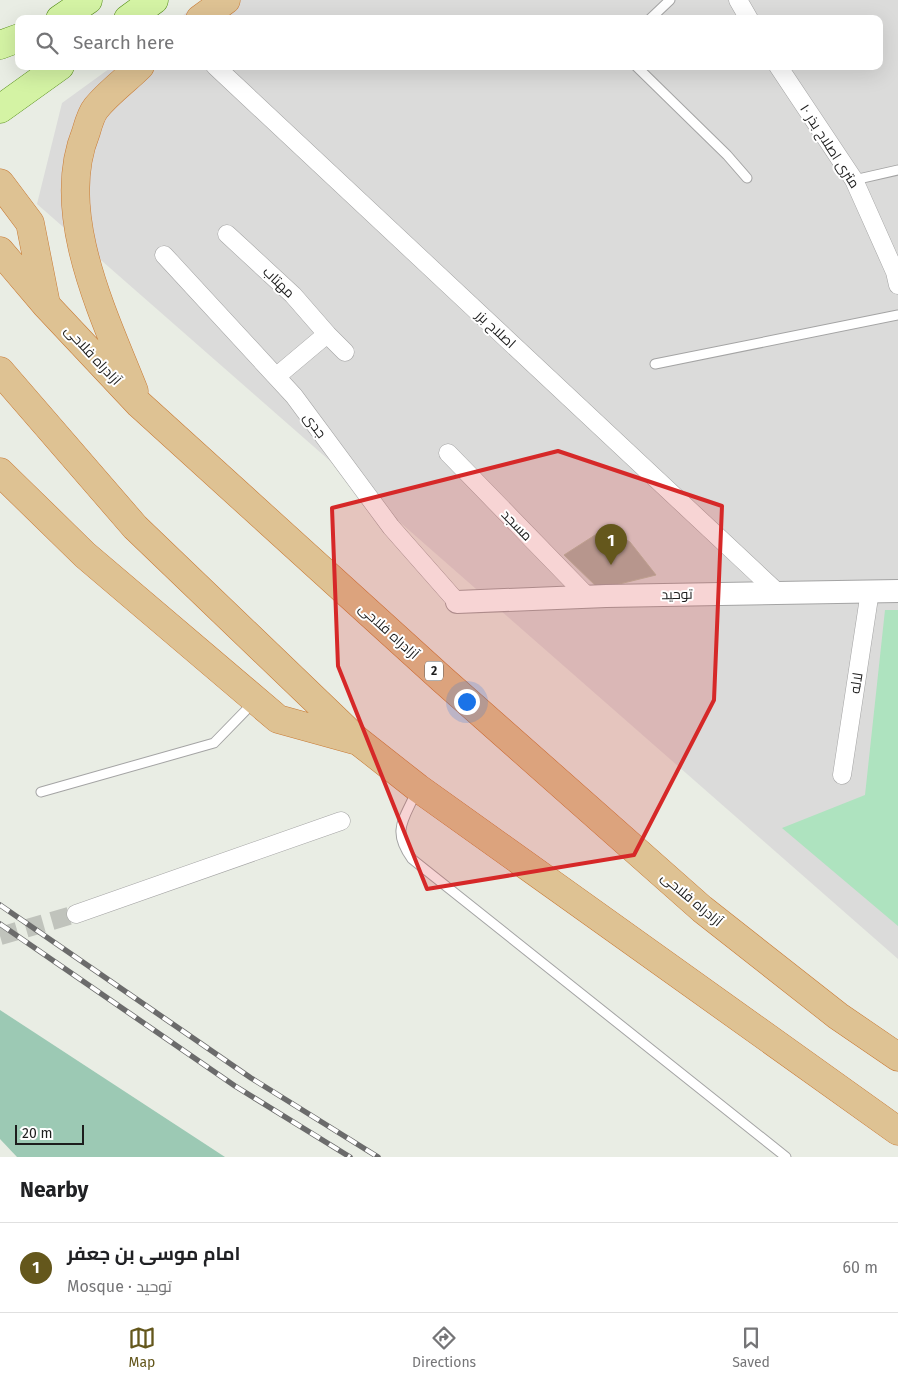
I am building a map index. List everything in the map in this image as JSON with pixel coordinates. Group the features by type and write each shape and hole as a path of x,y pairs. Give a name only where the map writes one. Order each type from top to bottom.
{"highway":[{"path":"205,15 226,0"},
{"path":"136,70 95,109 78,152 74,195 83,249 97,299 139,404"},
{"path":"0,183 30,223 46,305"},
{"name":"آزادراه فلاحی","path":"0,251 46,305 139,404 450,685 702,909 838,1016 898,1057"},
{"path":"0,371 135,527 357,740 418,788 898,1131"},
{"path":"0,472 85,554 278,719 357,740"}],"main road":[{"path":"66,15 88,0"},
{"path":"133,15 154,0"},
{"path":"0,45 15,39"},
{"path":"0,109 54,70"}],"street":[{"path":"738,0 747,15"},
{"name":"اصلاح بزر","path":"219,70 777,592"},
{"name":"۱۰ متری اصلاح بذر","path":"781,70 854,180 896,272 898,285"},
{"name":"مهتاب","path":"227,234 293,294 345,352"},
{"name":"جدی","path":"164,255 277,376 391,527 457,602"},
{"path":"277,376 327,334"},
{"name":"مسجد","path":"448,453 587,596"},
{"name":"لاله","path":"842,775 870,591"},
{"name":"توحید","path":"457,602 587,596 898,591"},
{"path":"76,914 341,821"}],"lane":[{"path":"654,15 670,0"},
{"path":"640,70 727,155 747,178"},
{"path":"854,180 898,170"},
{"path":"656,364 898,315"},
{"path":"42,792 214,743 255,701"},
{"path":"418,788 401,826 401,844 412,859 786,1157"}],"highlighted area":[{"path":"558,451 722,506 714,700 634,855 427,889 338,666 332,508"}],"shaded area":[{"path":"203,0 898,0 898,959 37,204 62,103 107,70 883,70 883,15 183,15"}],"green space":[{"path":"885,610 898,610 898,926 782,828 865,795"},
{"path":"0,1010 225,1157 17,1157 0,1139"}],"building":[{"path":"606,528 630,542 656,575 599,589 564,555"}],"tunnel":[{"path":"0,936 76,914"}],"railway":[{"path":"0,905 251,1078 378,1157"},
{"path":"0,924 235,1086 350,1157"}],"place":[{"name":"امام موسی بن جعفر","path":"611,565"}]}
